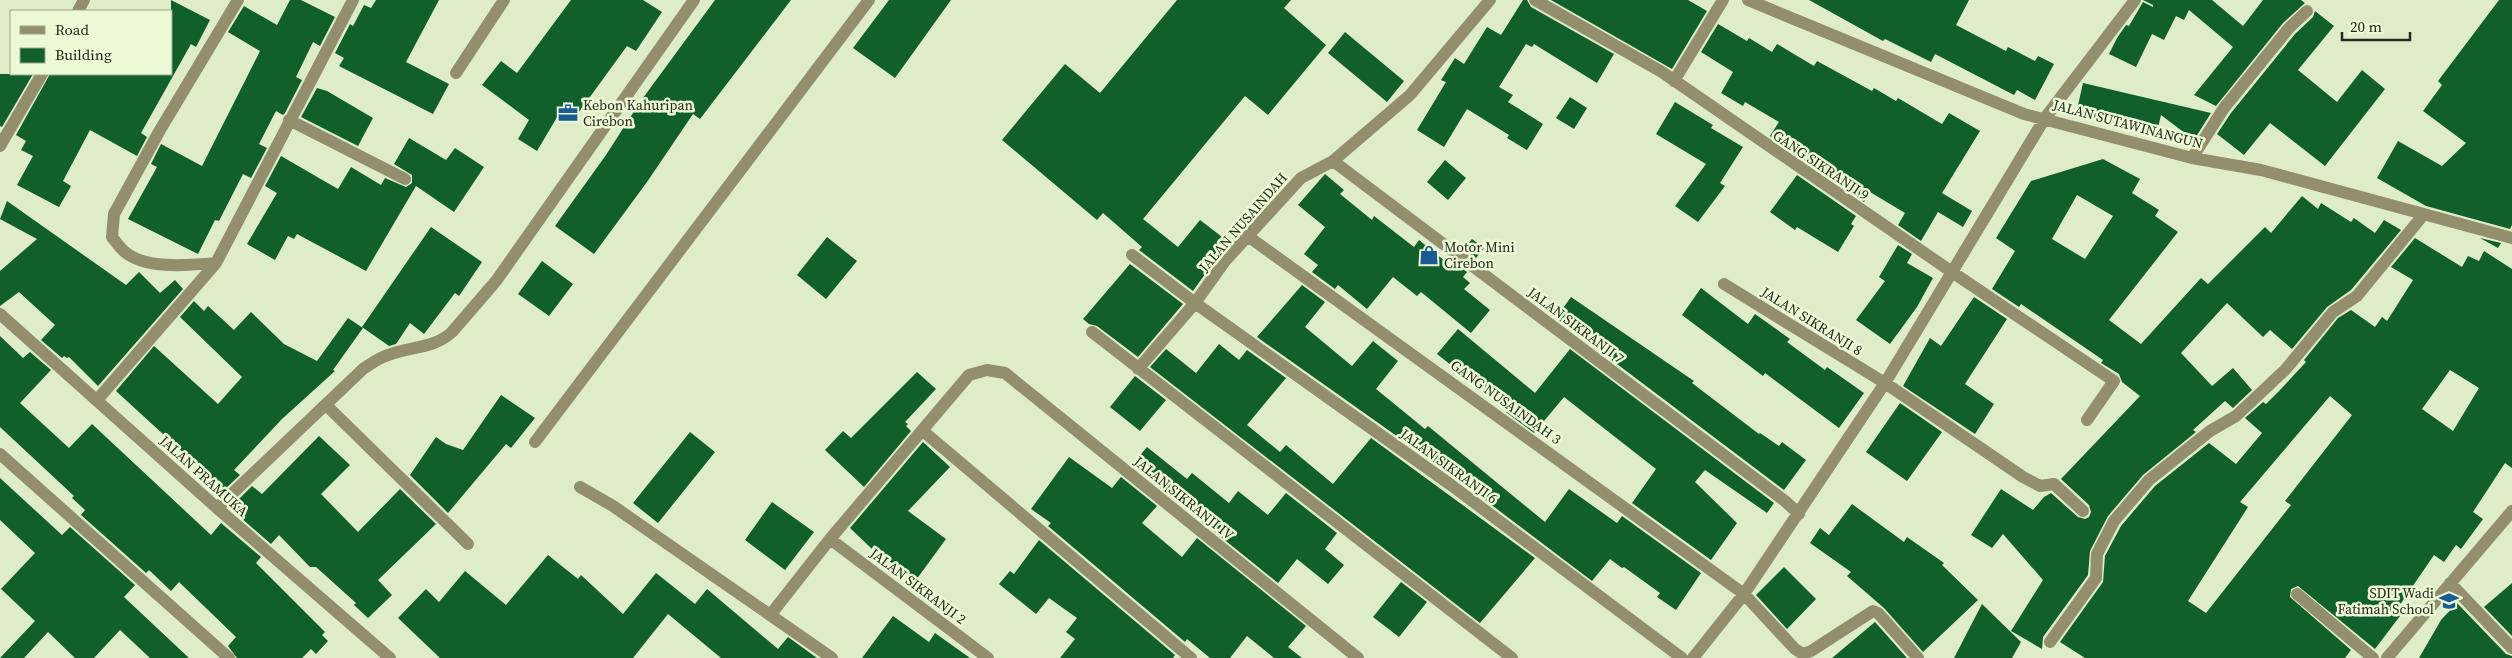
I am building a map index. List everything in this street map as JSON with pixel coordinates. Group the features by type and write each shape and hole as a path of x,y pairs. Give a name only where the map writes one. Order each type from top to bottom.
{"street":[{"path":"216,263 177,266 150,262 126,253 112,237 114,214 151,147 238,0"},
{"path":"97,400 216,263 353,0"},
{"path":"456,73 504,0"},
{"path":"217,508 373,362 384,356 433,344 445,339 452,332 496,281 694,0"},
{"path":"535,442 869,0"},
{"name":"JALAN NUSAINDAH","path":"1138,369 1195,303 1225,261 1301,178 1333,161 1410,96 1490,0"},
{"name":"GANG SIKRANJI 9","path":"1535,0 1662,72 2114,381 2087,420"},
{"path":"1674,81 1723,0"},
{"name":"JALAN SUTAWINANGUN","path":"1748,0 2024,114 2046,118 2192,158 2261,170 2512,238"},
{"path":"1694,658 1744,594 1799,514 1885,383 2046,118 2132,1"},
{"path":"2192,158 2224,108 2289,28 2306,11"},
{"path":"0,146 41,75"},
{"path":"289,120 405,179"},
{"name":"JALAN SIKRANJI 7","path":"1333,161 1785,501 1799,514"},
{"path":"2050,642 2096,578 2097,554 2114,521 2149,480 2210,431 2236,416 2286,369 2333,312 2357,296 2424,214"},
{"name":"GANG NUSAINDAH 3","path":"1248,237 1744,594 1795,649 1803,654 1811,651 1872,611 1878,613 1918,658"},
{"name":"JALAN SIKRANJI 6","path":"1132,255 1195,303 1451,485 1682,658"},
{"name":"JALAN SIKRANJI 8","path":"1724,284 1885,383 2023,476 2040,486 2054,484 2083,511"},
{"name":"JALAN PRAMUKA","path":"0,314 217,508 390,658"},
{"path":"1092,332 1512,658"},
{"name":"JALAN SIKRANJI IV","path":"923,431 969,375 987,370 1006,373 1358,658"},
{"path":"326,406 468,544"},
{"path":"771,614 830,538 923,431 1191,658"},
{"path":"0,454 229,658"},
{"path":"580,487 613,506 832,658"},
{"path":"2388,658 2512,511"},
{"name":"JALAN SIKRANJI 2","path":"830,538 988,658"},
{"path":"2450,583 2512,648"},
{"path":"2297,594 2373,658"}],"building":[{"path":"171,0 210,20 196,47 191,44 141,133 147,137 137,156 90,130 63,181 71,186 59,207 17,185 33,156 21,150 26,141 16,135 49,75 172,75"},
{"path":"290,0 301,0 335,17 320,46 313,42 296,77 302,80 285,113 283,115 276,111 259,144 267,148 251,178 243,174 219,221 215,220 198,254 128,219 157,167 151,164 161,144 202,166 260,51 228,32 244,6 277,25"},
{"path":"376,0 439,0 406,62 449,84 433,114 339,66 344,58 335,53 350,24 353,26 364,5 371,8"},
{"path":"571,0 643,0 662,12 636,51 627,46 579,112 566,102 537,151 518,139 529,120 482,85 501,61 517,73"},
{"path":"715,0 791,0 700,119 693,114 647,182 594,254 555,226 606,155 640,102"},
{"path":"889,0 951,0 895,78 853,48"},
{"path":"1177,0 1291,0 1284,8 1326,45 1268,115 1245,96 1143,219 1178,247 1200,220 1226,240 1205,267 1208,270 1193,291 1139,250 1142,247 1103,213 1097,220 1002,140 1065,64 1100,93"},
{"path":"1523,0 1527,0 1531,7 1614,54 1597,83 1534,44 1532,47 1526,44 1499,87 1513,95 1508,102 1543,124 1527,150 1507,138 1509,135 1467,109 1444,147 1417,130 1446,82 1441,80 1455,58 1464,64 1487,27 1501,35"},
{"path":"1551,0 1688,0 1707,11 1672,69"},
{"path":"1809,0 1969,0 1956,25 2006,51 2008,47 2035,61 2038,56 2054,64 2035,100 2017,90 2014,95 1935,54 1931,62 1885,39 1883,41"},
{"path":"2143,0 2212,0 2243,26 2263,0 2301,0 2305,3 2283,23 2216,106 2194,95 2233,47 2189,10 2184,20 2176,16 2164,40 2152,34 2136,67 2109,54 2117,38 2126,25 2129,26 2143,2 2153,7 2153,5"},
{"path":"2499,0 2512,0 2512,225 2510,229 2426,206 2377,178 2398,141 2442,166 2466,143 2423,111 2442,85 2438,81"},
{"path":"2315,11 2334,26 2298,70 2337,102 2362,70 2385,89 2325,166 2270,123 2244,155 2217,134 2231,113 2295,34 2313,17"},
{"path":"1718,24 1747,41 1749,38 1772,52 1777,44 1814,66 1817,61 1872,91 1874,88 1896,101 1898,98 1942,124 1949,113 1980,131 1942,193 1972,211 1963,227 1938,212 1921,241 1898,225 1905,213 1870,192 1864,202 1770,136 1779,122 1745,102 1743,106 1721,93 1733,72 1701,52"},
{"path":"1345,32 1404,81 1387,102 1328,53"},
{"path":"0,74 32,75 2,127 0,126"},
{"path":"2083,83 2211,113 2194,140 2161,115 2157,132 2076,114"},
{"path":"317,88 327,91 373,118 358,146 301,117"},
{"path":"1570,97 1587,108 1574,129 1556,118"},
{"path":"1675,102 1713,125 1711,128 1743,147 1720,183 1725,186 1698,222 1675,206 1706,164 1656,134"},
{"path":"409,138 446,160 455,148 484,167 454,212 416,186 366,271 297,234 294,239 288,236 275,260 247,244 277,193 265,186 281,156 338,189 351,167 381,185 385,178 406,187 412,183 412,175 394,164"},
{"path":"2103,159 2140,179 2132,193 2159,210 2155,216 2178,232 2109,320 2141,344 2201,278 2208,284 2265,227 2271,233 2302,196 2318,209 2321,203 2351,222 2354,218 2375,233 2384,220 2401,230 2351,290 2327,307 2292,349 2270,330 2263,337 2227,303 2181,353 2212,386 2233,368 2252,390 2233,408 2225,401 2193,430 2196,432 2143,475 2108,516 2090,551 2088,575 2043,637 2042,649 2011,631 2043,580 2003,534 1992,548 1971,535 2001,489 2033,510 2044,497 2051,493 2078,517 2085,519 2089,517 2091,512 2089,505 2061,479 2140,396 2122,382 2119,374 2101,363 2103,360 2021,304 2019,307 1992,289 2015,251 1996,238 2031,181","holes":["2077,195 2113,216 2085,259 2052,239"]},
{"path":"1445,160 1466,178 1448,200 1427,182"},
{"path":"1325,174 1344,190 1340,194 1372,220 1374,216 1414,247 1419,240 1451,266 1454,262 1467,272 1463,277 1470,283 1464,289 1490,310 1471,333 1421,292 1417,296 1393,277 1367,309 1338,285 1335,289 1312,272 1318,265 1304,254 1325,227 1298,205"},
{"path":"1797,175 1856,216 1851,224 1854,226 1838,252 1797,227 1795,230 1770,212"},
{"path":"7,201 126,285 139,272 160,293 175,280 183,289 98,386 69,357 64,356 62,358 41,340 55,325 19,292 0,306 0,271 37,239 0,219"},
{"path":"431,227 482,262 459,296 455,293 424,334 410,323 396,344 389,346 362,327"},
{"path":"827,237 857,261 826,299 797,275"},
{"path":"2415,238 2462,267 2468,256 2479,261 2484,251 2512,269 2512,468 2505,463 2473,512 2483,519 2461,549 2456,545 2444,562 2434,555 2395,612 2400,616 2375,649 2298,586 2291,589 2290,597 2351,650 2345,658 2085,658 2060,642 2103,582 2105,556 2121,526 2155,486 2209,443 2236,464 2262,433 2245,418 2263,402 2266,404 2280,390 2306,362 2304,360 2338,318 2351,310 2375,327 2382,317 2387,321 2413,280 2391,267","holes":["2450,370 2479,388 2453,431 2422,409","2330,396 2352,415 2285,501 2291,505 2206,613 2188,601 2248,507 2240,502"]},
{"path":"2480,238 2501,243 2498,248"},
{"path":"1472,239 1484,248 1476,258 1464,249"},
{"path":"1898,245 1912,254 1907,263 1933,278 1917,307 1890,344 1856,320 1885,281 1879,277"},
{"path":"542,261 573,284 549,316 518,294"},
{"path":"1130,264 1183,304 1138,357 1097,326 1089,324 1083,319"},
{"path":"1302,285 1325,302 1305,327 1352,366 1373,341 1398,361 1376,389 1425,429 1428,426 1545,522 1569,489 1617,523 1622,516 1701,573 1676,610 1657,597 1660,593 1610,559 1592,581 1456,478 1257,337"},
{"path":"1701,288 1748,324 1755,314 1790,339 1787,342 1825,370 1827,367 1864,393 1839,428 1765,373 1763,376 1682,315"},
{"path":"1571,297 1694,381 1692,383 1759,434 1779,446 1782,442 1806,460 1784,490 1556,318"},
{"path":"1974,297 2007,319 1965,384 1994,404 1975,434 1903,386 1930,338 1941,346"},
{"path":"194,301 204,311 208,306 234,330 251,312 284,344 317,361 348,318 363,328 333,370 335,371 282,419 234,470 240,475 224,490 116,391 154,346 218,404 242,377 180,317"},
{"path":"1458,329 1535,393 1570,349 1774,503 1767,513 1705,470 1695,482 1737,523 1711,560 1632,503 1656,469 1564,397 1534,433 1506,412 1508,409 1472,379 1468,383 1454,372 1456,369 1437,354"},
{"path":"0,336 23,358 30,352 51,370 20,403 69,448 92,424 211,535 221,523 261,557 256,563 325,632 322,635 328,641 316,654 311,649 302,658 237,658 228,646 236,637 179,582 171,591 149,570 146,573 81,515 85,510 72,498 74,496 0,427"},
{"path":"1219,344 1239,360 1247,350 1286,378 1247,425 1280,452 1286,445 1333,484 1371,438 1535,558 1480,623 1150,367 1166,349 1196,373"},
{"path":"917,372 936,389 905,422 911,431 864,487 825,450 843,431 851,438"},
{"path":"1135,376 1166,400 1140,431 1110,407"},
{"path":"501,395 535,418 511,448 506,444 448,513 410,475 436,437 446,444 463,450"},
{"path":"1900,403 1942,432 1907,481 1866,452"},
{"path":"690,432 715,452 658,523 633,503"},
{"path":"319,436 350,465 321,494 358,532 400,489 436,524 378,580 392,595 368,618 354,605 356,603 316,567 310,567 279,535 271,544 232,510 236,502 252,486 262,494"},
{"path":"923,442 950,467 908,511 946,539 916,580 872,549 850,528"},
{"path":"1147,447 1187,479 1192,473 1229,503 1238,491 1268,515 1286,493 1337,533 1325,549 1344,565 1328,584 1297,559 1278,583 1132,465"},
{"path":"1069,457 1112,488 1121,477 1157,506 1142,523 1182,557 1197,538 1306,626 1288,647 1302,658 1274,658 1247,636 1230,658 1210,658 1187,639 1185,642 1048,526 1051,523 1031,509"},
{"path":"0,478 62,535 70,527 135,585 124,597 189,658 150,658 120,630 94,658 75,658 48,632 24,658 0,658 35,621 1,589 35,553 0,520"},
{"path":"772,502 814,532 785,570 745,540"},
{"path":"1852,504 1904,542 1907,537 1944,563 1942,565 1978,600 1923,652 1884,608 1847,576 1851,572 1810,543 1820,528 1829,535"},
{"path":"1039,540 1175,655 1173,658 1060,658 1075,639 1066,632 1077,618 1049,598 1036,614 999,584 1010,571 1014,574"},
{"path":"548,555 578,579 581,575 623,614 656,573 695,604 707,589 778,649 788,637 817,658 721,658 668,614 633,658 440,658 398,618 426,589 439,602 465,571 506,605"},
{"path":"1784,567 1816,599 1787,629 1756,595"},
{"path":"1401,582 1427,602 1399,637 1373,617"},
{"path":"2512,583 2512,636 2484,607"},
{"path":"2457,603 2512,658 2419,658 2441,620"},
{"path":"1982,604 2021,642 2012,658 1954,658"},
{"path":"893,616 929,642 935,633 970,658 862,658"},
{"path":"1875,622 1907,658 1832,658"}],"place":[{"name":"Kebon Kahuripan Cirebon","path":"568,113"},
{"name":"Motor Mini Cirebon","path":"1429,255"},
{"name":"SDIT Wadi Fatimah School","path":"2449,601"}]}
